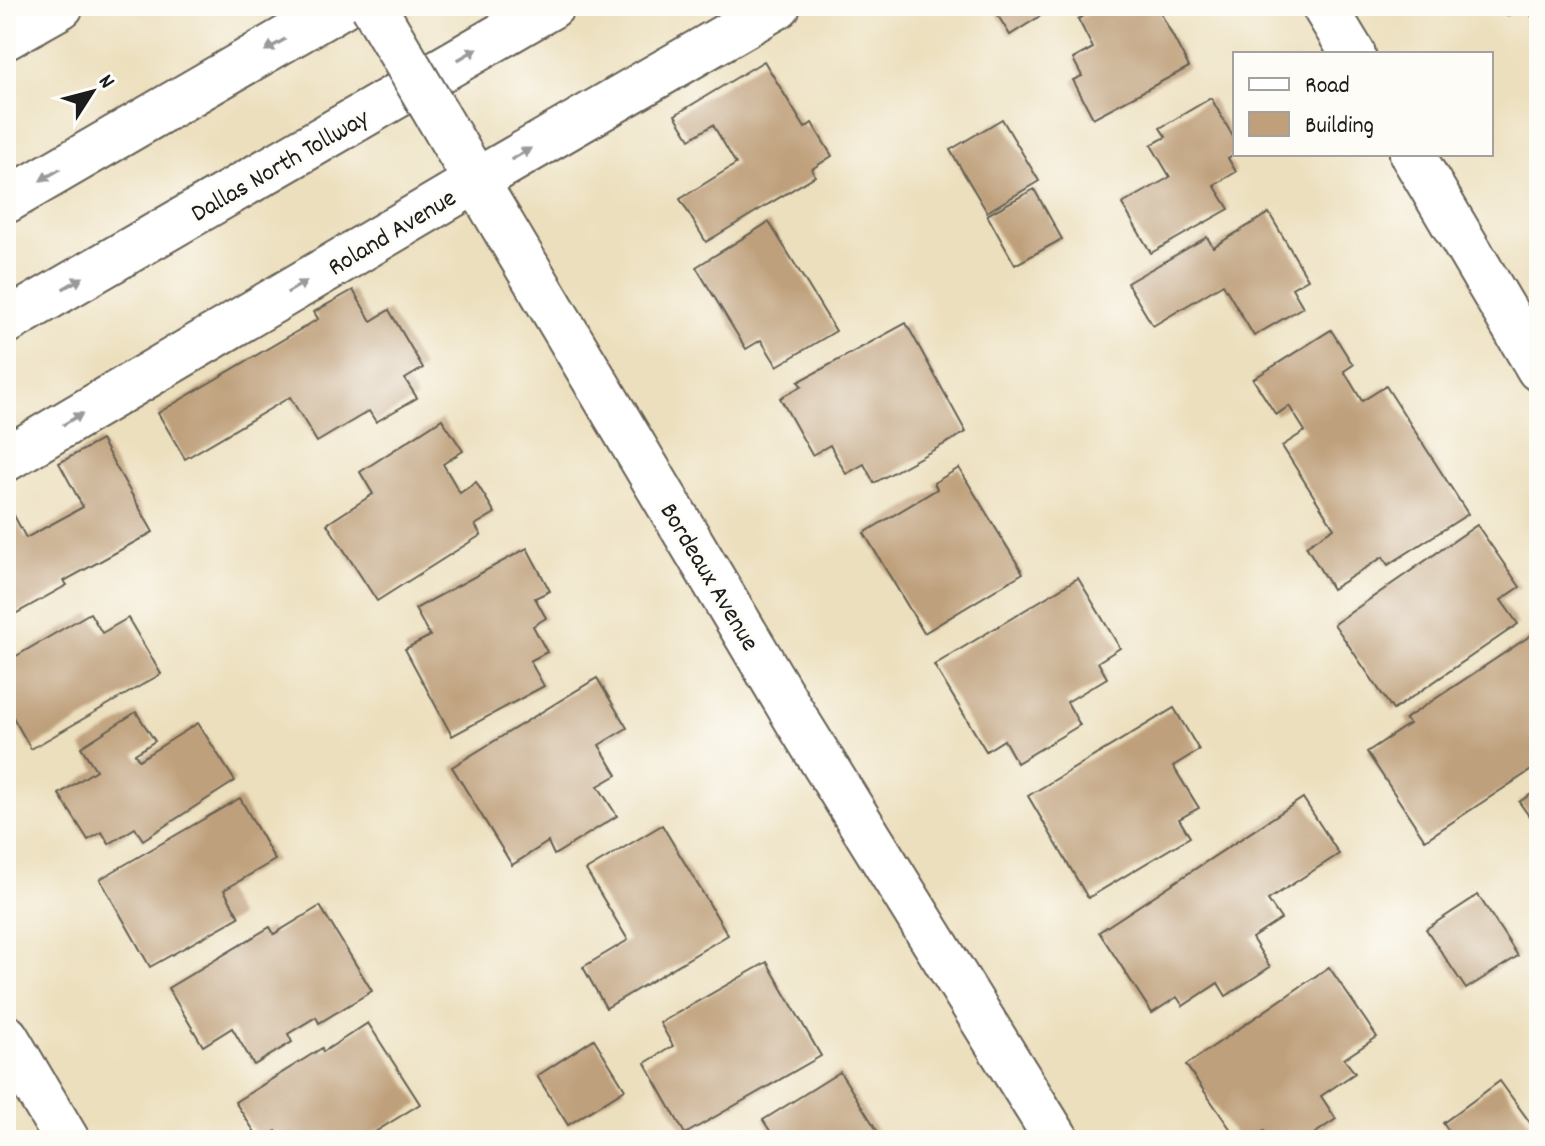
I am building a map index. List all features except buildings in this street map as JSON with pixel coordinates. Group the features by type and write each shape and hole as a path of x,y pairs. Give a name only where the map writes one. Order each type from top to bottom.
{"main road":[{"path":"6,37 61,6"},
{"path":"6,201 342,6"},
{"name":"Bordeaux Avenue","path":"373,6 798,722 1057,1140"},
{"name":"Dallas North Tollway","path":"6,322 552,6"},
{"name":"Roland Avenue","path":"6,459 778,6"},
{"path":"1324,6 1352,52"},
{"path":"1413,156 1539,369"},
{"path":"6,1037 67,1140"}]}
